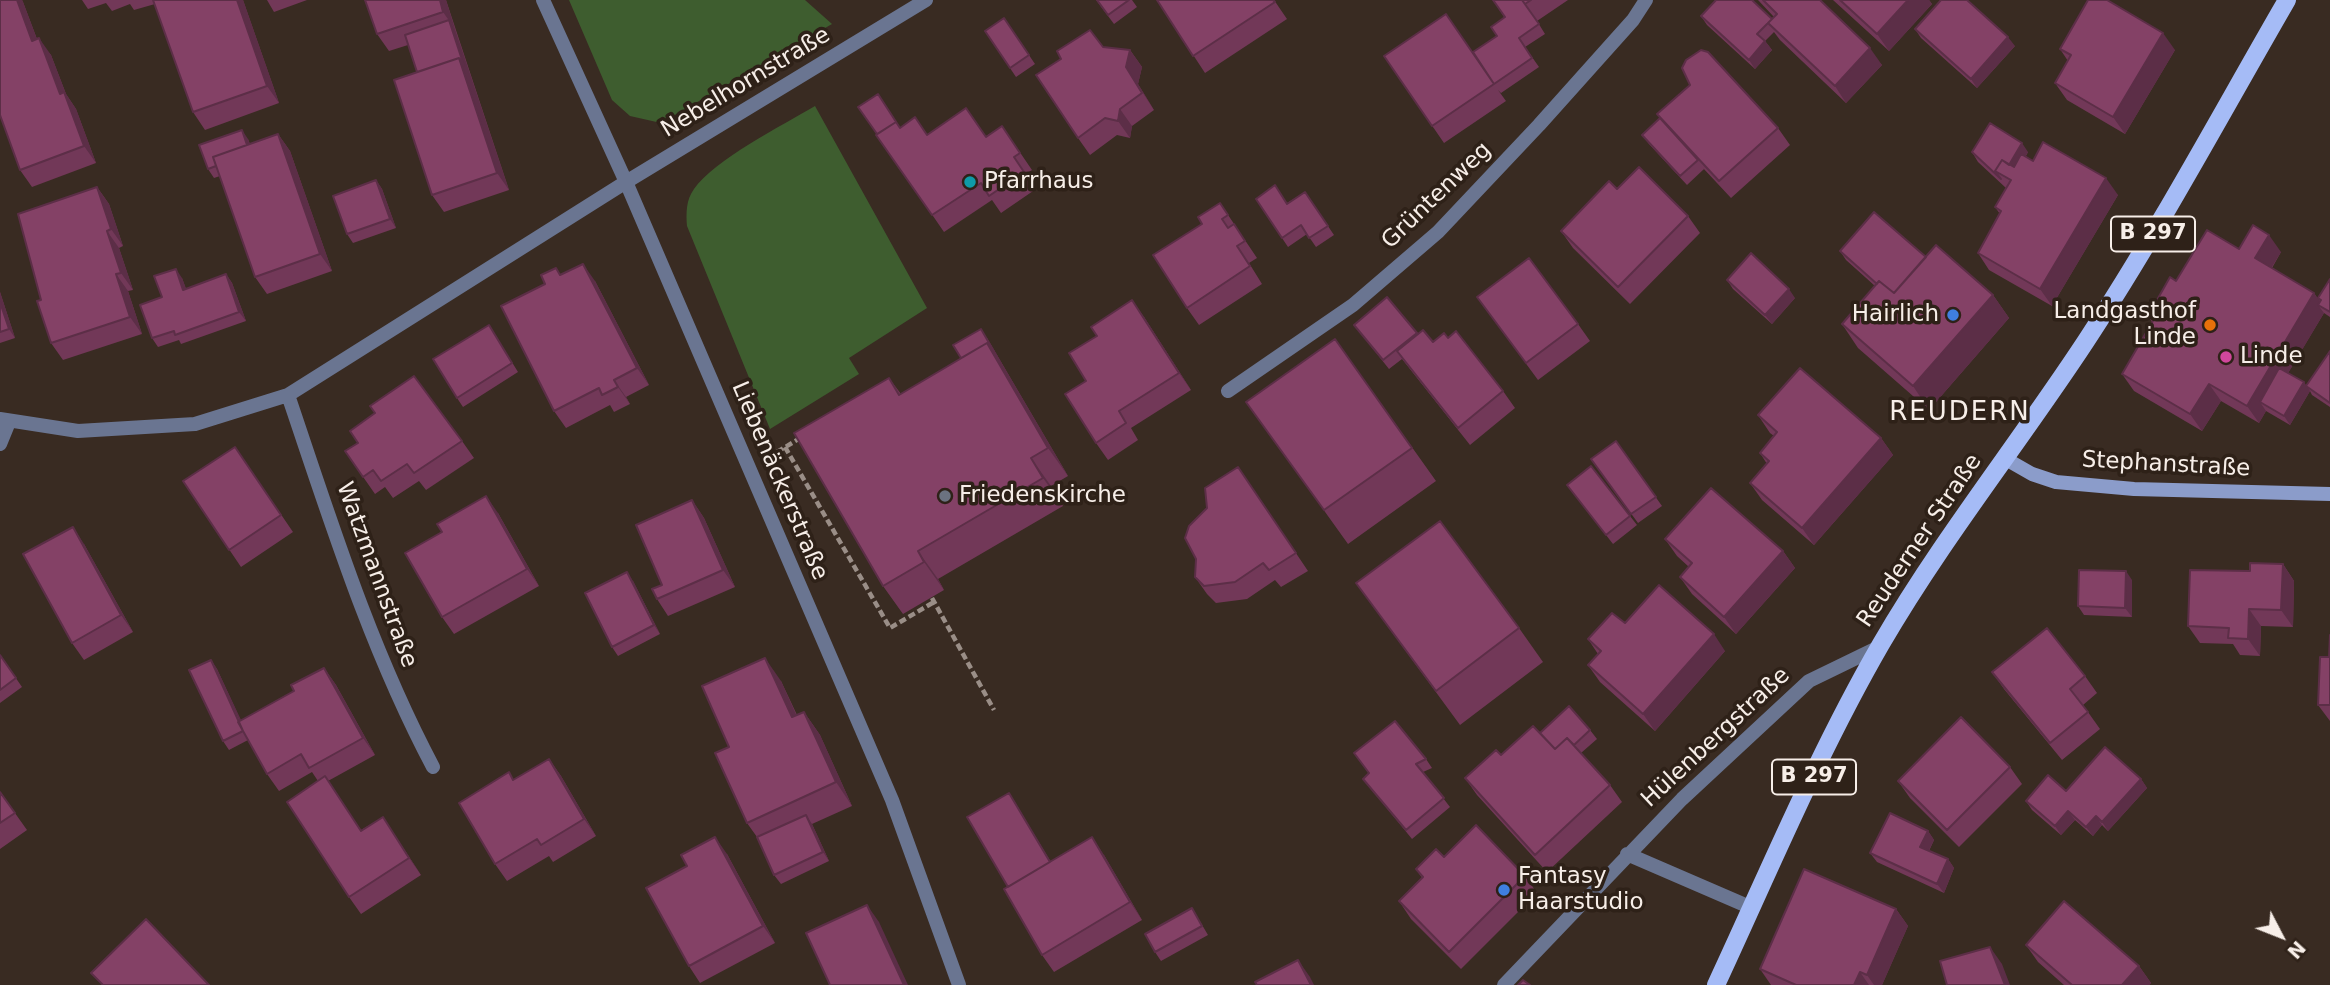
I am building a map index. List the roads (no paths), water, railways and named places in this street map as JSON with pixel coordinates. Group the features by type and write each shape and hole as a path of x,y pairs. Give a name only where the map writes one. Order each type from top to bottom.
{"main road":[{"name":"Reuderner Straße","path":"1716,985 1879,647 1931,564 2086,341 2158,225 2287,0"}],"street":[{"name":"Liebenäckerstraße","path":"542,0 626,182 892,800 959,985"},
{"name":"Nebelhornstraße","path":"626,182 926,0"},
{"name":"Grüntenweg","path":"1228,391 1353,305 1438,232 1539,125 1633,20 1646,0"},
{"path":"0,444 4,421 78,430 195,424 288,395 626,182"},
{"name":"Watzmannstraße","path":"288,395 362,614 408,719 433,767"},
{"name":"Stephanstraße","path":"2004,458 2032,474 2056,482 2134,489 2330,494"},
{"name":"Hülenbergstraße","path":"1504,985 1627,854 1809,681 1879,647"},
{"path":"1627,854 1752,908"}],"place":[{"name":"Pfarrhaus","path":"970,182"},
{"name":"Hairlich","path":"1953,315"},
{"name":"Landgasthof Linde","path":"2210,325"},
{"name":"Linde","path":"2226,357"},
{"name":"Friedenskirche","path":"945,496"},
{"name":"Fantasy Haarstudio","path":"1504,890"}],"district":[{"name":"REUDERN","path":"1960,413"}]}
